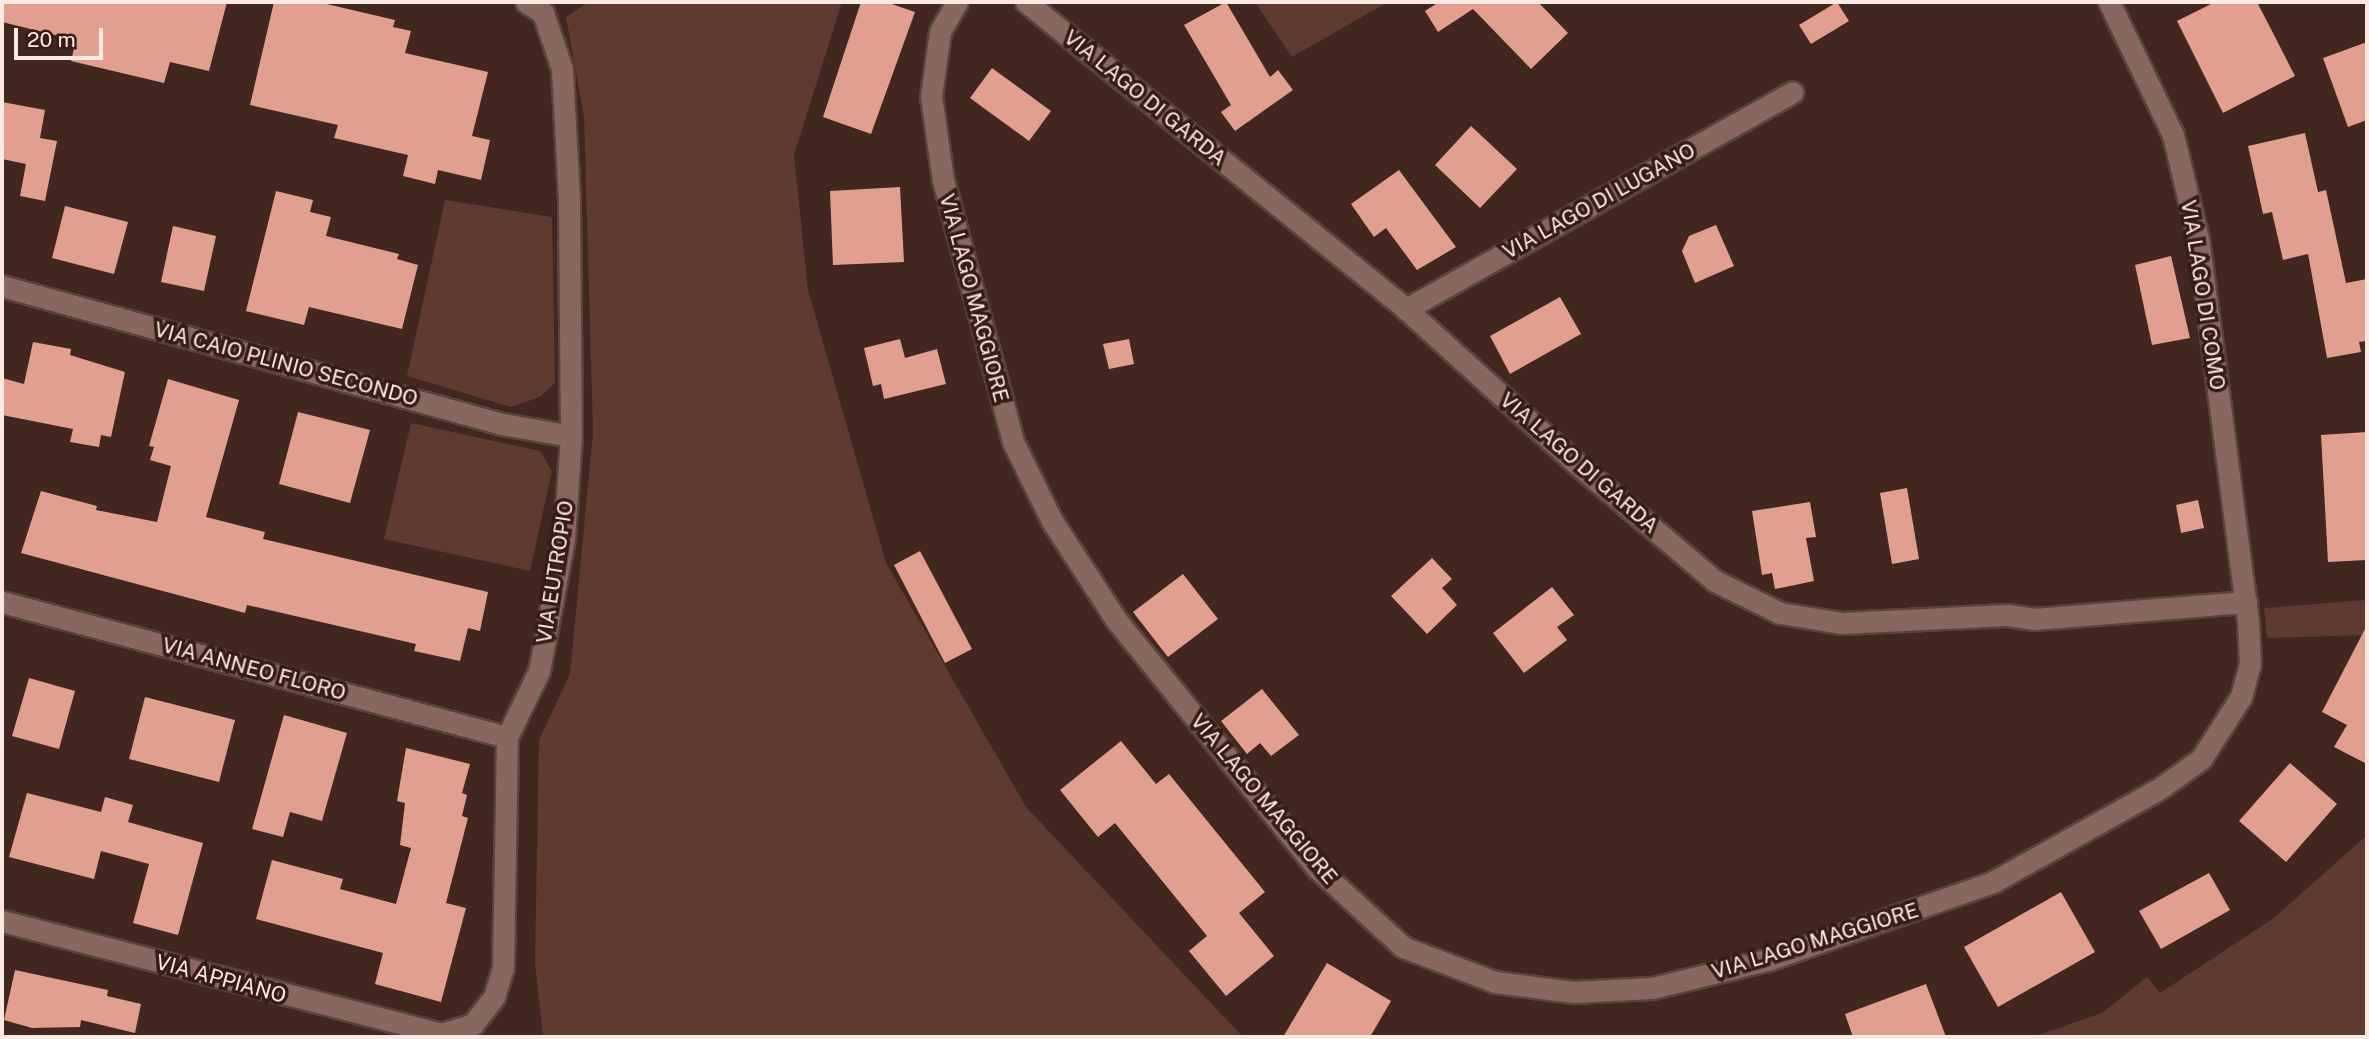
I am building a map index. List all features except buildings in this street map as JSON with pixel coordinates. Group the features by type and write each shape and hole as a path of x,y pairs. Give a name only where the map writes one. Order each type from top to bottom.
{"street":[{"name":"VIA EUTROPIO","path":"441,1034 477,1030 494,997 503,968 507,737 539,671 564,539 571,436 569,199 562,69 542,13 526,2"},
{"name":"VIA LAGO MAGGIORE","path":"957,2 940,32 931,96 943,180 1013,442 1052,522 1117,621 1318,869 1403,947 1495,982 1573,992 1651,988 1771,959 1993,882 2159,789 2202,759 2241,697 2250,664 2246,602"},
{"name":"VIA LAGO DI GARDA","path":"1026,2 1406,309 1577,464 1714,580 1780,613 1842,623 2007,615 2034,619 2246,602"},
{"name":"VIA LAGO DI COMO","path":"2109,2 2172,135 2198,239 2246,602"},
{"name":"VIA LAGO DI LUGANO","path":"1406,309 1792,92"},
{"name":"VIA CAIO PLINIO SECONDO","path":"2,286 502,424 571,436"},
{"name":"VIA ANNEO FLORO","path":"2,602 507,737"},
{"name":"VIA APPIANO","path":"2,921 441,1034"}],"shaded area":[{"path":"589,2 842,2 794,155 808,290 886,563 1026,807 1243,1037 543,1037 535,963 539,740 570,674 593,432 584,117 566,17"},
{"path":"1255,2 1388,2 1292,57"},
{"path":"445,200 552,217 555,383 540,397 511,407 407,376"},
{"path":"411,423 540,451 552,471 530,571 384,539"},
{"path":"2367,600 2367,635 2267,638 2264,608"},
{"path":"2367,835 2367,1037 2033,1037 2102,1013 2147,977 2160,993 2274,918"}]}
